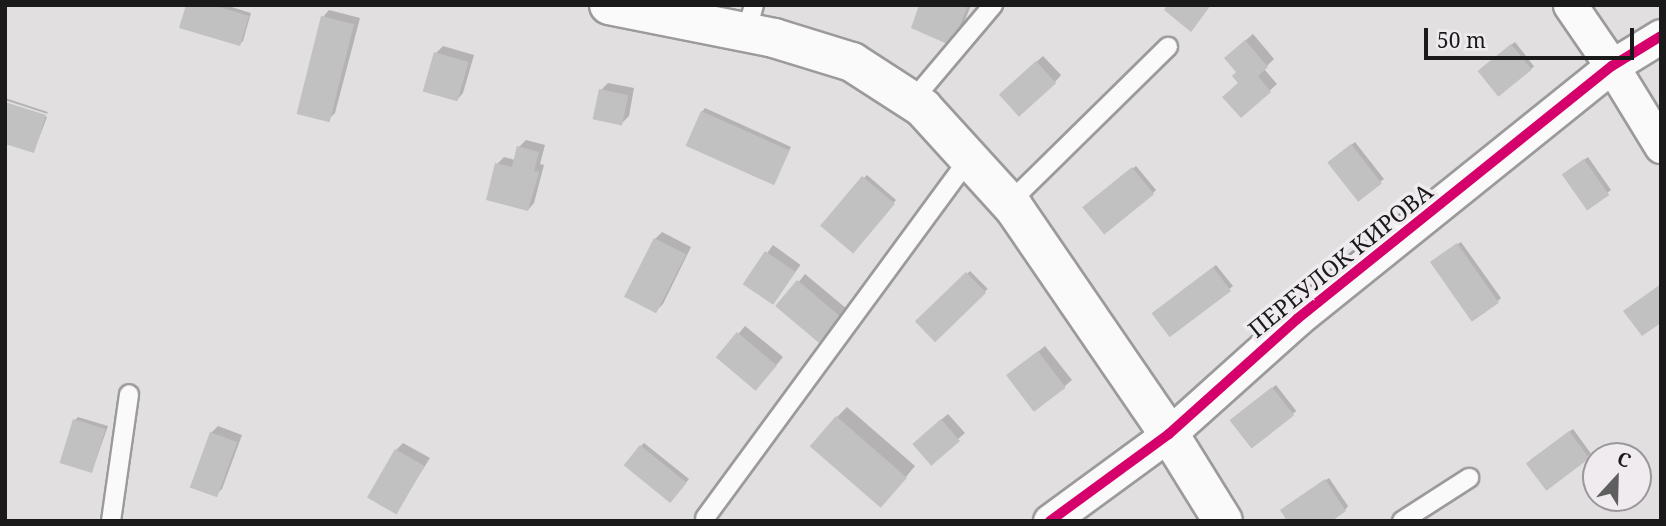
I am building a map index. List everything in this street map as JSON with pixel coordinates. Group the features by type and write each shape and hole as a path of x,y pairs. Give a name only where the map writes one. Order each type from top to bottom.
{"main road":[{"path":"609,5 750,19 852,62 923,108 1009,203 1168,434 1223,521"}],"street":[{"path":"1570,5 1612,66 1661,146"},
{"name":"ПЕРЕУЛОК КИРОВА","path":"1050,521 1168,434 1297,319 1612,66 1661,36"}],"lane":[{"path":"912,101 993,5"},
{"path":"1009,203 1168,47"},
{"path":"705,518 969,158"},
{"path":"111,521 129,394"},
{"path":"1402,521 1469,478"}],"building":[{"path":"186,5 213,5 249,16 240,46 179,28"},
{"path":"919,5 968,5 952,46 911,28"},
{"path":"1167,5 1211,5 1191,32 1164,10"},
{"path":"321,16 354,24 330,122 297,114"},
{"path":"1245,40 1268,67 1258,76 1271,92 1241,118 1222,97 1238,83 1232,76 1236,72 1224,58"},
{"path":"1511,44 1532,70 1498,97 1478,71"},
{"path":"434,52 469,62 457,101 423,91"},
{"path":"1036,61 1056,83 1019,117 999,94"},
{"path":"599,89 628,95 622,126 593,119"},
{"path":"5,102 46,115 34,153 5,144"},
{"path":"701,111 790,150 774,185 686,146"},
{"path":"1351,144 1382,183 1358,202 1327,162"},
{"path":"517,146 539,152 534,171 539,172 528,211 486,200 495,163 512,167"},
{"path":"1584,159 1609,195 1587,211 1562,174"},
{"path":"1132,167 1154,194 1104,234 1082,207"},
{"path":"862,176 895,204 853,253 820,226"},
{"path":"654,238 686,254 656,313 624,297"},
{"path":"1457,243 1499,303 1472,322 1430,262"},
{"path":"765,251 796,272 773,305 743,284"},
{"path":"1213,267 1231,291 1170,337 1152,313"},
{"path":"966,272 986,293 935,342 915,321"},
{"path":"797,280 841,317 819,343 775,306"},
{"path":"1661,284 1661,323 1642,336 1623,311"},
{"path":"737,332 777,365 756,391 716,357"},
{"path":"1038,351 1066,388 1034,412 1006,375"},
{"path":"1272,387 1294,415 1252,449 1229,420"},
{"path":"836,416 907,478 881,508 810,446"},
{"path":"73,419 106,429 92,473 60,463"},
{"path":"941,419 960,441 931,466 912,444"},
{"path":"1569,431 1582,448 1582,464 1546,491 1526,463"},
{"path":"210,432 237,442 217,497 190,487"},
{"path":"640,445 687,483 670,503 624,465"},
{"path":"395,449 424,466 396,514 367,497"},
{"path":"1325,479 1346,511 1332,521 1287,521 1280,510"}],"cycle path":[{"path":"1050,521 1169,434 1297,319 1612,66 1661,36"}]}
